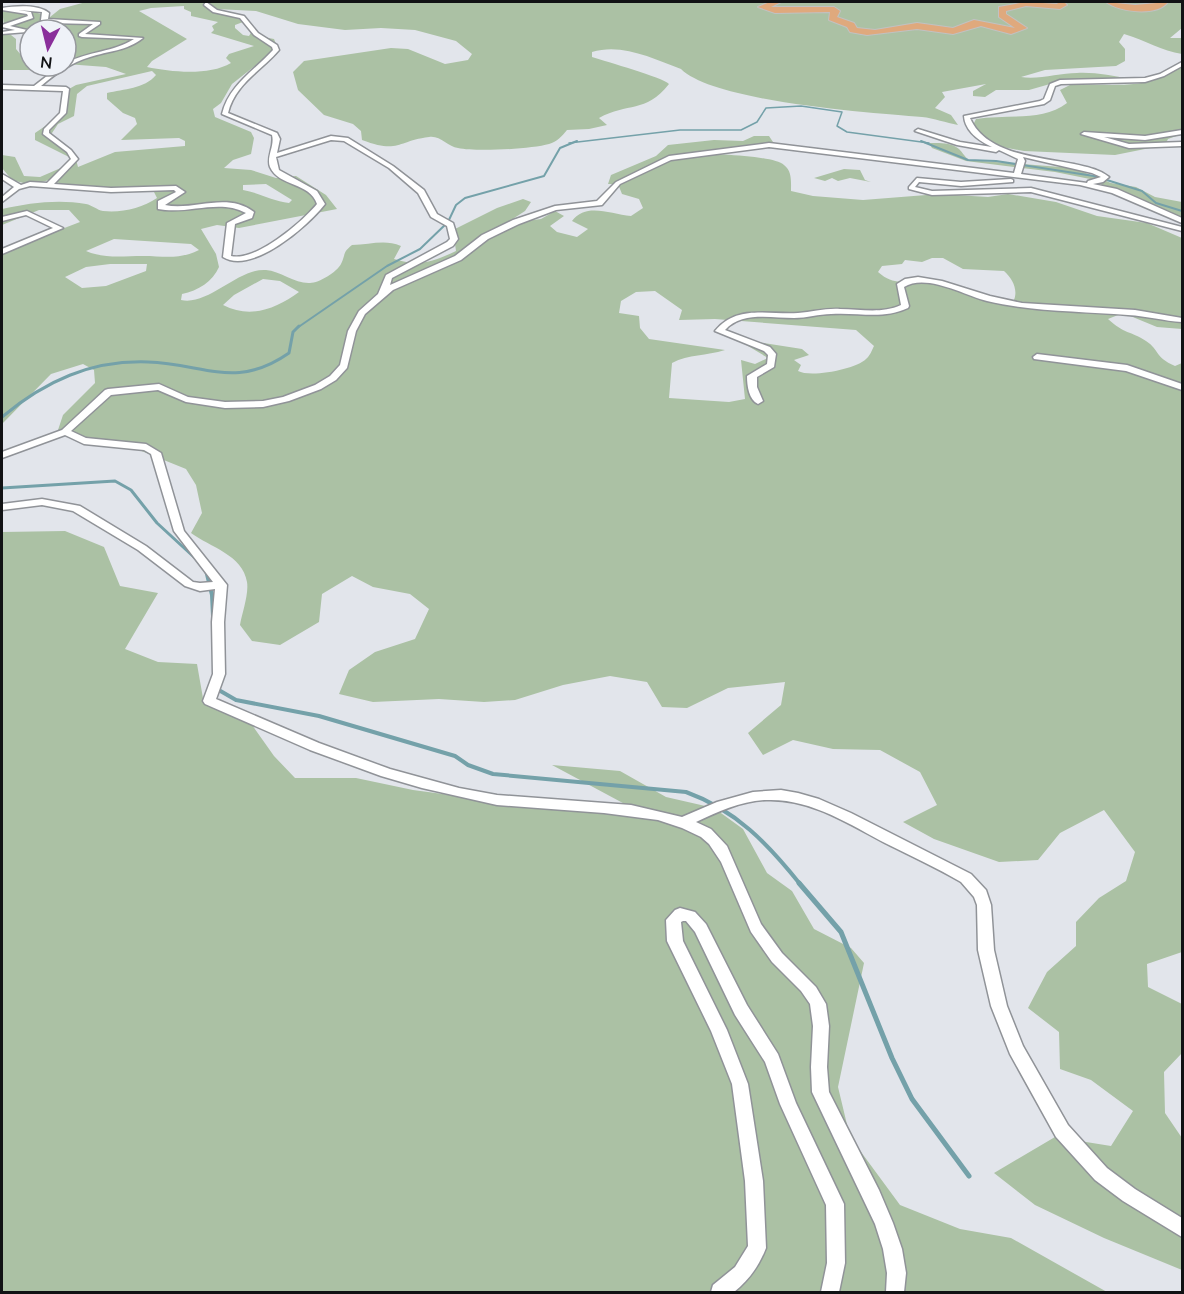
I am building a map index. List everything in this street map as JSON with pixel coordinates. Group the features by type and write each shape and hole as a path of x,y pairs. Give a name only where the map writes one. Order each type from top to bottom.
{"main road":[{"path":"777,2 762,7 775,10 831,9 836,11 832,18 851,25 853,30 871,33 913,26 956,31 974,23 988,24 1014,32 1023,28 1002,15 1002,9 1026,4 1060,7 1063,5 1060,2"},
{"path":"1110,2 1124,7 1139,8 1161,6 1164,2"}],"street":[{"path":"17,8 20,2"},
{"path":"2,200 20,187 50,184 111,190 176,188 181,191 159,205 168,209 213,204 244,208 250,213 231,224 225,253 230,260 239,260 280,241 316,212 321,204 315,192 276,170 272,161 278,142 275,134 225,114 240,82 264,63 276,50 275,46 256,34 242,17 215,11 206,4"},
{"path":"28,18 31,17 29,13 4,9 44,11 46,13 44,20 47,21 98,23 82,32 81,35 84,36 140,38 119,50 83,57 47,76 36,88"},
{"path":"18,21 4,26 18,29"},
{"path":"2,33 18,32"},
{"path":"1017,174 1022,161 981,139 966,117 1042,103 1047,100 1052,85 1060,82 1144,80 1162,75 1182,64"},
{"path":"2,87 66,89 63,113 46,130 46,135 69,151 75,159 50,184"},
{"path":"918,131 969,147 1001,150 1094,171 1106,177 1101,181 1080,183"},
{"path":"1182,132 1145,138 1084,134 1129,146 1182,144"},
{"path":"273,156 331,138 346,140 391,167 421,192 434,215 450,225 454,239 450,244 389,277 382,294"},
{"path":"2,455 66,432 108,392 159,387 186,399 225,405 263,404 318,387 333,378 344,366 352,331 362,313 382,294 458,258 497,230 555,208 599,203 618,183 681,155 748,146 791,146 1017,174 1114,190 1182,221"},
{"path":"2,176 20,187"},
{"path":"1122,195 1104,195 1018,181 961,184 922,179 913,182 911,188 932,193 1031,190 1182,229"},
{"path":"2,219 27,213 59,228 2,252"},
{"path":"758,401 752,387 752,376 771,365 771,354 767,349 719,331 722,326 734,318 757,314 799,316 833,311 896,312 905,306 900,286 914,280 949,285 998,301 1070,310 1131,312 1182,320"},
{"path":"1037,357 1127,368 1182,387"},
{"path":"66,432 84,441 146,447 156,453 179,531 221,585 219,674 209,701 298,742 363,766 498,800 631,811 681,823 714,839 756,928 779,960 804,985 818,1005 821,1096 883,1224 894,1254 895,1293"},
{"path":"2,507 42,502 76,508 142,548 189,584 200,587 221,585"},
{"path":"681,823 710,809 745,799 764,795 791,797 824,806 966,878 981,894 984,905 986,950 999,1006 1016,1049 1062,1131 1101,1174 1129,1196 1182,1228"},
{"path":"720,1293 741,1274 757,1248 758,1221 754,1181 740,1084 719,1030 675,941 673,920 680,914 690,916 701,928 741,1010 772,1059 788,1104 835,1204 836,1263 830,1293"}],"green space":[{"path":"86,2 1182,2 1182,28 1170,38 1182,38 1182,54 1124,34 1119,42 1125,49 1125,61 1116,66 1045,70 1021,77 1035,78 1084,73 1130,79 1064,80 1029,90 996,90 985,97 973,96 973,91 986,84 942,92 945,97 935,108 951,115 958,125 926,118 833,109 759,98 726,90 699,80 681,69 638,53 615,49 592,52 592,57 646,74 669,84 652,100 644,104 609,113 599,118 607,125 567,130 554,142 541,146 490,150 458,148 433,137 391,146 362,140 361,131 353,124 324,115 298,90 293,72 304,61 391,48 408,49 445,64 468,60 472,54 456,41 415,30 381,28 345,30 298,24 256,11 216,9 235,15 243,22 235,25 235,28 243,35 249,36 252,31 258,36 274,39 276,44 275,50 232,84 221,103 213,109 215,117 251,132 254,138 251,154 233,160 224,168 251,170 276,178 296,176 326,195 337,209 239,228 217,225 201,229 216,254 219,267 204,285 182,294 181,300 202,298 255,271 271,271 305,283 318,281 332,274 339,267 345,252 352,245 395,244 401,246 394,259 411,263 433,260 456,251 453,230 497,208 523,199 531,202 525,211 505,224 541,219 555,211 564,216 550,226 557,232 577,237 588,229 572,221 584,212 599,211 631,216 643,208 639,199 622,194 618,184 608,184 611,175 656,156 668,145 714,140 743,141 754,136 769,136 773,142 692,153 740,156 778,162 788,170 791,191 813,196 863,200 939,194 988,197 1008,194 1056,202 1097,216 1147,223 1182,238 1182,329 1157,327 1123,313 1108,319 1146,341 1168,363 1175,366 1182,363 1182,952 1147,964 1148,987 1182,1004 1182,1053 1164,1072 1165,1113 1182,1138 1182,1270 1104,1238 1035,1205 994,1173 1055,1137 1111,1146 1133,1111 1091,1080 1060,1069 1059,1032 1028,1008 1047,972 1076,946 1076,922 1099,898 1126,881 1135,852 1104,810 1060,833 1038,860 999,862 934,839 903,822 937,805 920,772 880,750 833,749 793,740 763,755 748,733 781,705 785,682 728,688 687,708 662,707 647,682 610,676 563,685 515,700 484,702 439,699 373,702 339,694 349,670 375,652 415,639 429,609 410,594 373,587 352,576 322,594 319,622 280,645 252,641 240,625 247,592 244,573 233,558 191,533 202,513 196,485 186,469 139,450 58,430 63,415 95,383 94,370 83,364 51,374 2,424 2,252 80,222 69,210 39,210 2,225 2,209 33,203 65,202 86,204 103,211 117,211 138,207 157,198 153,190 66,185 49,180 31,185 12,180 2,168 2,155 15,157 24,176 40,177 70,164 69,157 35,140 35,133 63,114 69,89 76,85 126,74 106,67 78,65 78,18 18,18 18,28 4,26 2,8 25,9 50,17 60,9","holes":["184,6 184,9 191,12 191,16 218,22 212,26 214,30 211,33 254,46 229,54 226,58 231,63 212,70 178,71 147,67 152,61 187,39 139,11","152,71 156,75 146,83 107,93 107,99 123,113 135,118 137,124 121,140 179,138 185,141 185,146 115,152 78,167 75,156 48,139 58,124 74,116 77,94 87,86","266,184 292,200 289,203 271,199 243,190 243,185","114,239 191,244 199,250 171,257 114,256 86,251","932,258 943,258 963,269 1004,271 1014,285 1015,298 1013,302 1003,301 935,279 893,281 878,272 882,266 902,264 905,260 922,262","110,264 147,264 146,271 106,286 82,288 65,277 86,267","263,279 280,281 299,292 272,307 253,312 223,305 234,295","655,291 682,310 679,320 715,319 856,330 874,346 869,356 861,363 823,373 804,373 798,371 801,365 794,360 809,355 802,349 751,341 743,343 768,358 755,364 741,360 745,399 729,402 669,398 672,363 725,350 649,339 640,328 639,316 619,313 621,301 636,292"]},
{"path":"2,35 11,35 16,39 18,70 2,70"},
{"path":"1182,63 1182,134 1168,139 1165,145 1115,155 1024,151 1002,147 988,140 973,125 976,119 1035,115 1057,109 1067,103 1060,90 1070,85 1127,85 1149,81 1159,78"},
{"path":"929,143 952,145 969,160 1073,168 1111,183 1136,187 1155,197 1182,202 1182,220 1164,215 1090,179 1055,172 966,161 932,148"},
{"path":"844,169 860,170 865,180 871,182 850,178 838,181 832,178 825,181 814,178"},
{"path":"65,531 104,547 120,586 158,593 125,649 158,662 197,664 204,704 250,722 274,756 295,778 356,778 413,790 562,810 598,812 634,809 552,765 620,771 666,797 714,808 743,829 767,873 792,891 814,929 851,948 864,963 838,1087 850,1137 900,1205 960,1229 1011,1238 1107,1292 2,1292 2,532"}],"waterway":[{"path":"573,142 680,130 741,130 757,122 766,108 801,106 842,112 837,126 847,132 924,142"},
{"path":"297,328 387,266 420,249 448,222 456,205 465,198 544,176 560,148 573,142"},
{"path":"569,143 573,142"},
{"path":"924,142 929,143"},
{"path":"924,142 968,160 996,161 1094,176 1142,191 1156,203 1182,211"},
{"path":"2,417 52,383 88,369 107,365 148,362 220,372 236,373 253,370 270,364 289,353 293,332 297,328"},
{"path":"2,488 115,481 131,490 157,523 195,558"},
{"path":"206,570 212,595 213,616"},
{"path":"217,689 236,700 319,716 455,756 468,765 493,774 686,792 704,799 736,818 776,855 800,884"},
{"path":"799,883 841,932 892,1058 912,1099 969,1176"}]}
